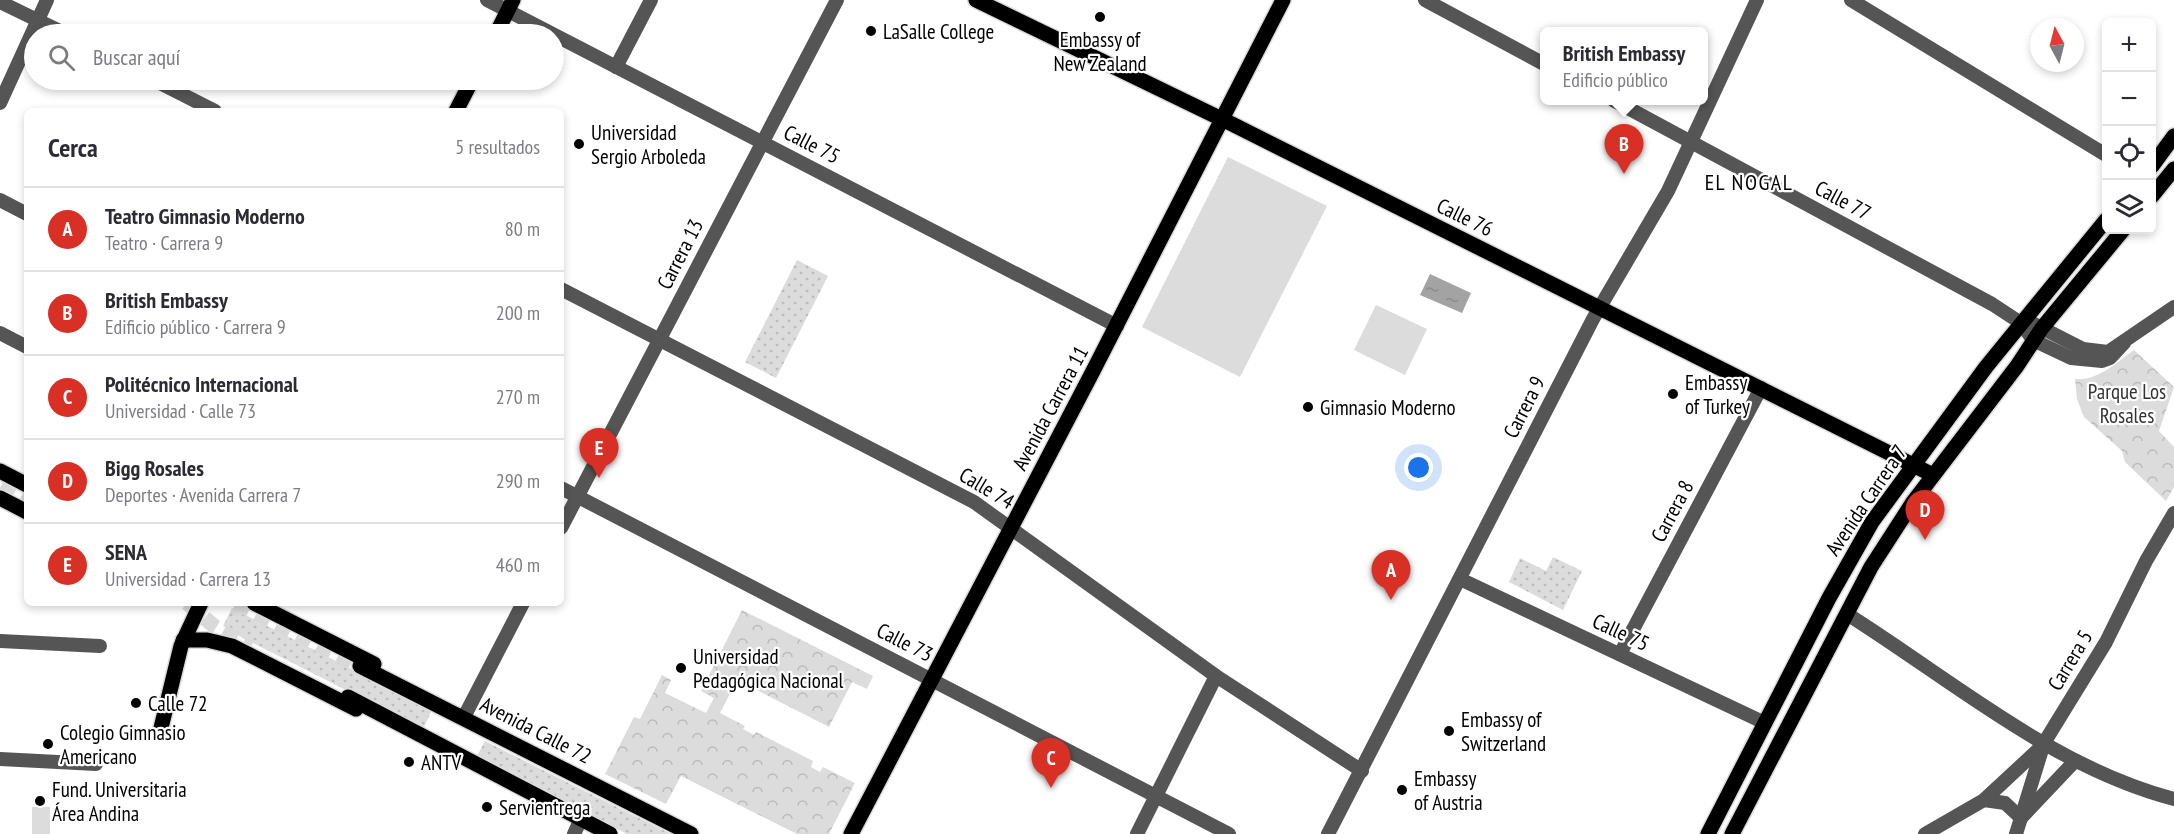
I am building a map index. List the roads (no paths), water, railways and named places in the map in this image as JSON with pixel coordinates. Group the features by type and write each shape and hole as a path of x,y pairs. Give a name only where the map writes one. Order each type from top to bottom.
{"main road":[{"name":"Calle 76","path":"976,0 1222,120 1933,475"},
{"name":"Avenida Carrera 11","path":"851,834 1117,326 1283,0"},
{"path":"501,24 510,5"},
{"path":"458,108 467,90"},
{"path":"2156,159 2174,136"},
{"path":"2156,190 2174,169"},
{"name":"Avenida Carrera 7","path":"1708,834 1853,554 1872,522 2020,323 2102,225"},
{"name":"Avenida Carrera 7","path":"1735,833 1847,614 1896,526 2017,366 2037,334 2119,234"},
{"path":"0,471 24,483"},
{"path":"0,498 24,510"},
{"path":"160,732 183,640 200,606"},
{"path":"260,606 422,689 464,717"},
{"path":"183,640 207,640 232,646 404,733 448,750"},
{"name":"Avenida Calle 72","path":"360,666 691,834"},
{"path":"348,697 610,834"}],"street":[{"path":"36,24 47,0"},
{"name":"Calle 75","path":"487,0 510,5 542,24"},
{"path":"616,67 651,0"},
{"name":"Carrera 13","path":"564,522 837,0"},
{"path":"1425,0 1540,61"},
{"name":"Carrera 9","path":"1328,834 1599,308 1655,215 1757,0"},
{"path":"1851,0 2102,153"},
{"path":"0,2 46,24"},
{"name":"Calle 75","path":"564,37 616,67 1117,326"},
{"path":"0,103 24,51"},
{"path":"174,90 209,108"},
{"name":"Calle 77","path":"1622,105 1992,304 2071,358 2092,362 2110,358 2124,343 2174,308"},
{"path":"0,200 24,212"},
{"name":"Calle 74","path":"564,291 974,502 1012,527 1216,676 1362,771"},
{"path":"0,333 24,345"},
{"name":"Carrera 8","path":"1620,654 1761,388"},
{"name":"Calle 73","path":"564,490 1229,834"},
{"path":"2172,516 2174,533"},
{"name":"Carrera 5","path":"2016,834 2044,743 2106,642 2172,516"},
{"name":"Calle 75","path":"1460,579 1765,723"},
{"path":"464,717 520,606"},
{"path":"1847,614 2075,761 2126,783 2174,799"},
{"path":"0,641 100,646"},
{"path":"1137,834 1216,676"},
{"path":"1925,834 1984,800 2044,743"},
{"path":"0,759 96,764"},
{"path":"1984,800 2006,803 2021,818 2075,761"},
{"path":"574,834 581,819"}],"water":[{"path":"1430,274 1471,293 1462,313 1420,295"}],"tunnel":[{"path":"0,488 24,500"},
{"path":"191,606 214,626 250,648"},
{"path":"242,606 360,666"}],"place":[{"name":"Embassy of New Zealand","path":"1100,17"},
{"name":"LaSalle College","path":"871,31"},
{"name":"Universidad Sergio Arboleda","path":"579,144"},
{"name":"British Embassy","path":"1624,174"},
{"name":"Embassy of Turkey","path":"1673,394"},
{"name":"Gimnasio Moderno","path":"1308,407"},
{"name":"SENA","path":"599,478"},
{"name":"Bigg Rosales","path":"1925,540"},
{"name":"Teatro Gimnasio Moderno","path":"1391,600"},
{"name":"Universidad Pedagógica Nacional","path":"681,668"},
{"name":"Calle 72","path":"136,703"},
{"name":"Embassy of Switzerland","path":"1449,731"},
{"name":"Colegio Gimnasio Americano","path":"48,744"},
{"name":"ANTV","path":"409,762"},
{"name":"Politécnico Internacional","path":"1051,788"},
{"name":"Embassy of Austria","path":"1402,790"},
{"name":"Fund. Universitaria Área Andina","path":"40,801"},
{"name":"Servientrega","path":"487,807"}],"district":[{"name":"EL NOGAL","path":"1749,182"}],"park label":[{"name":"Parque Los Rosales","path":"2127,403"}]}
